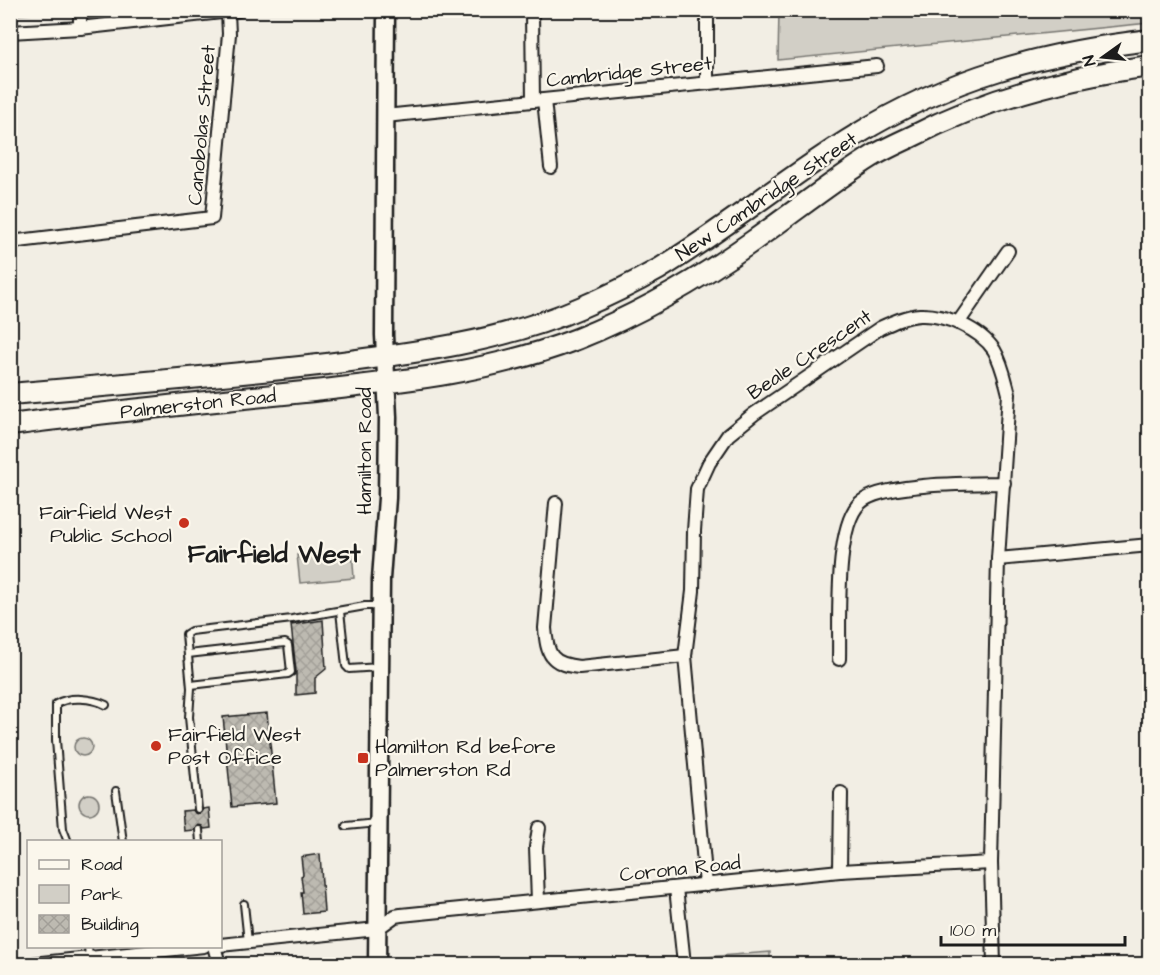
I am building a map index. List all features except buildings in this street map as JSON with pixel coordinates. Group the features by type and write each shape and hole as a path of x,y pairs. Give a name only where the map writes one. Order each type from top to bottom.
{"highway":[{"name":"New Cambridge Street","path":"384,357 464,343 536,324 619,290 659,269 858,133 916,102 955,85 1011,65 1067,52 1149,40"},
{"name":"New Cambridge Street","path":"386,384 472,370 577,339 622,320 678,290 754,241 866,160 926,128 1018,92 1058,81 1149,66"},
{"name":"Palmerston Road","path":"10,394 257,372 384,357"},
{"name":"Palmerston Road","path":"10,424 144,407 386,384"}],"main road":[{"name":"Hamilton Road","path":"376,964 381,606 387,498 384,357 386,10"}],"street":[{"path":"80,10 80,28"},
{"path":"532,10 539,100 552,166"},
{"path":"707,10 707,83"},
{"path":"10,32 80,28 233,11"},
{"name":"Canobolas Street","path":"10,242 212,218 233,11"},
{"name":"Cambridge Street","path":"385,116 877,66"},
{"path":"958,323 1008,251"},
{"name":"Beale Crescent","path":"706,885 685,656 693,591 697,489 709,463 728,435 754,414 880,328 903,318 921,315 940,317 958,323 978,335 993,349 1004,372 1009,394 998,560 991,864 994,964"},
{"path":"839,659 841,574 846,528 860,503 879,494 918,486 1004,483"},
{"path":"556,503 545,628 546,645 552,658 563,665 579,667 685,656"},
{"path":"998,560 1149,545"},
{"path":"840,872 841,794"},
{"path":"538,902 536,847 540,828"},
{"name":"Corona Road","path":"377,928 400,915 840,872 991,864"},
{"path":"676,888 684,964"},
{"path":"222,945 377,928"},
{"path":"32,964 57,963 89,953 171,948"},
{"path":"215,948 219,964"}],"lane":[{"path":"198,809 189,717 191,685 186,634 191,631 292,619 365,606 381,606"},
{"path":"340,611 346,666 349,669 380,667"},
{"path":"188,654 285,643 288,645 291,672 191,685"},
{"path":"67,840 63,829 60,793 56,704 63,700 96,700 106,705"},
{"path":"116,792 123,840"},
{"path":"346,826 378,823"},
{"path":"199,830 200,840"},
{"path":"244,904 248,942"}],"green space":[{"path":"11,10 59,10 59,11 11,15"},
{"path":"1149,10 1149,23 778,60 779,11"},
{"path":"352,550 354,578 300,583 297,555"},
{"path":"83,738 89,741 92,747 89,753 83,756 77,753 74,747 77,741"},
{"path":"89,794 96,797 99,804 96,811 89,814 82,811 79,804 82,797"},
{"path":"770,952 770,964 694,964 694,958"}],"place":[{"name":"Fairfield West Public School","path":"184,523"},
{"name":"Fairfield West Post Office","path":"156,746"},
{"name":"Hamilton Rd before Palmerston Rd","path":"363,758"}],"district":[{"name":"Fairfield West","path":"274,553"}]}
